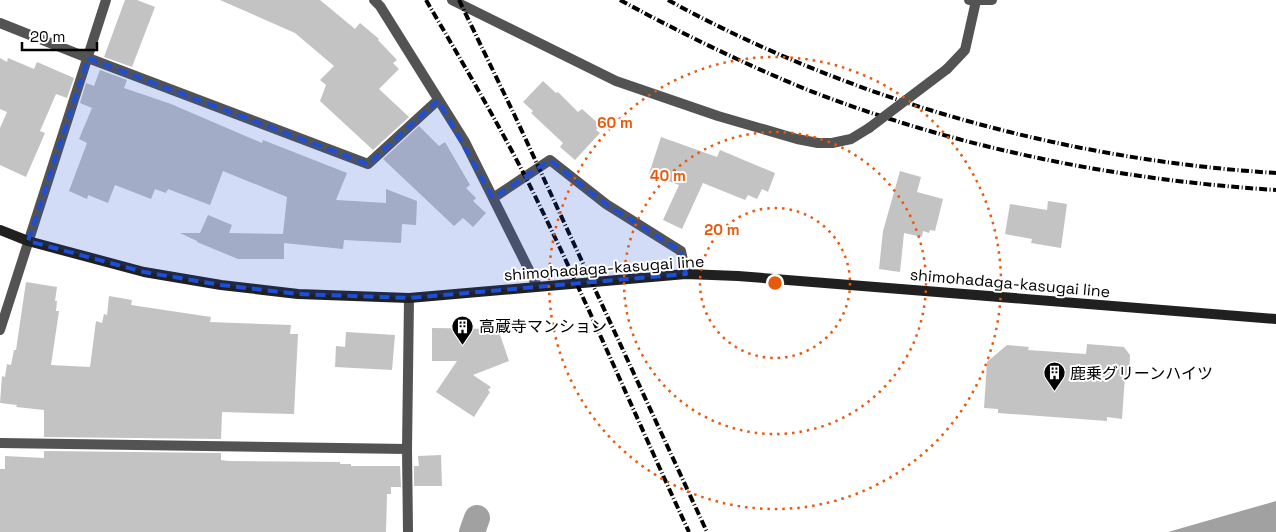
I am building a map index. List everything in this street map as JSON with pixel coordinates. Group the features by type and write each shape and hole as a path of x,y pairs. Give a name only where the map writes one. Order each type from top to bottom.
{"main road":[{"name":"shimohadaga-kasugai line","path":"0,230 28,241 144,272 221,285 298,294 409,298 686,274 747,277 1276,319"}],"street":[{"path":"0,330 106,0"},
{"path":"374,0 380,6 465,142 537,286"},
{"path":"452,0 616,81 718,116 797,139 818,143 832,143 851,139 869,128 947,68 965,50 972,0 992,0"},
{"path":"0,23 368,164 438,100"},
{"path":"493,198 550,160 606,204 681,251 686,274"},
{"path":"408,532 409,298"},
{"path":"0,443 407,449"}],"highlighted area":[{"path":"88,58 368,164 438,100 493,198 550,160 606,204 681,251 686,274 409,298 298,294 221,285 144,272 28,241"}],"shaded area":[{"path":"1276,501 1276,532 1168,532"}],"building":[{"path":"125,0 137,0 155,7 132,67 104,57"},
{"path":"220,0 320,0 355,29 360,23 379,39 397,60 393,63 399,69 379,89 409,117 373,150 320,101 326,85 320,80 334,66 295,33"},
{"path":"0,58 7,62 8,58 34,69 37,62 74,78 67,98 56,94 40,131 45,133 26,177 0,165 0,128 7,112 0,109"},
{"path":"100,70 127,80 124,88 171,104 262,143 263,140 347,173 336,200 386,203 386,189 417,201 416,225 402,224 401,243 344,240 343,249 284,243 284,259 238,259 180,233 200,233 208,215 232,225 229,233 283,234 287,197 223,171 210,205 168,189 166,193 155,189 151,199 115,185 108,203 88,195 87,199 69,191 87,143 79,139 92,108 80,103 86,83 94,86"},
{"path":"543,81 556,93 558,92 578,112 582,109 600,125 596,130 600,133 575,160 560,147 563,143 531,113 533,111 523,102"},
{"path":"419,126 439,146 445,142 470,185 466,188 476,198 473,201 486,213 473,227 463,218 454,226 383,159"},
{"path":"661,137 717,157 720,150 775,173 768,192 762,189 757,199 748,195 745,200 703,183 682,229 663,220 679,185 649,174"},
{"path":"900,171 921,177 917,192 943,199 935,231 930,230 929,233 923,231 922,237 904,233 900,272 879,269 883,231"},
{"path":"1048,201 1067,204 1061,248 1031,243 1032,239 1005,234 1010,204 1047,210"},
{"path":"26,282 57,287 55,301 57,301 56,311 59,311 51,365 90,367 96,321 102,323 104,314 107,315 109,296 132,300 131,305 211,317 210,322 291,325 290,334 298,334 294,414 222,412 221,439 44,437 44,410 0,403 2,376 5,377 7,364 11,365 14,350 16,350"},
{"path":"432,328 498,329 509,361 473,375 491,387 488,390 490,392 474,417 436,392 457,361 432,361"},
{"path":"346,332 395,335 392,370 335,367 336,346 345,347"},
{"name":"鹿乗グリーンハイツ","path":"1087,344 1124,347 1130,355 1129,377 1125,376 1122,419 1107,417 1107,421 998,413 998,409 984,408 987,362 1007,345 1029,347 1028,350 1086,354"},
{"path":"44,451 221,453 221,460 228,461 340,462 340,464 351,464 351,466 400,466 401,487 391,487 391,494 387,494 386,532 0,532 0,469 5,469 5,456 44,458"},
{"path":"441,455 442,486 414,486 414,466 419,466 418,456"}],"waterway":[{"path":"472,532 477,518"}],"railway":[{"path":"426,0 531,188 572,273 689,532"},
{"path":"459,0 514,114 707,532"},
{"path":"620,0 760,70 864,111 922,129 1038,158 1097,169 1216,185 1276,190"},
{"path":"668,0 738,36 811,68 886,96 962,120 1118,155 1197,166 1276,173"}],"place":[{"name":"高蔵寺マンション","path":"463,345"},
{"name":"鹿乗グリーンハイツ","path":"1054,392"}]}
